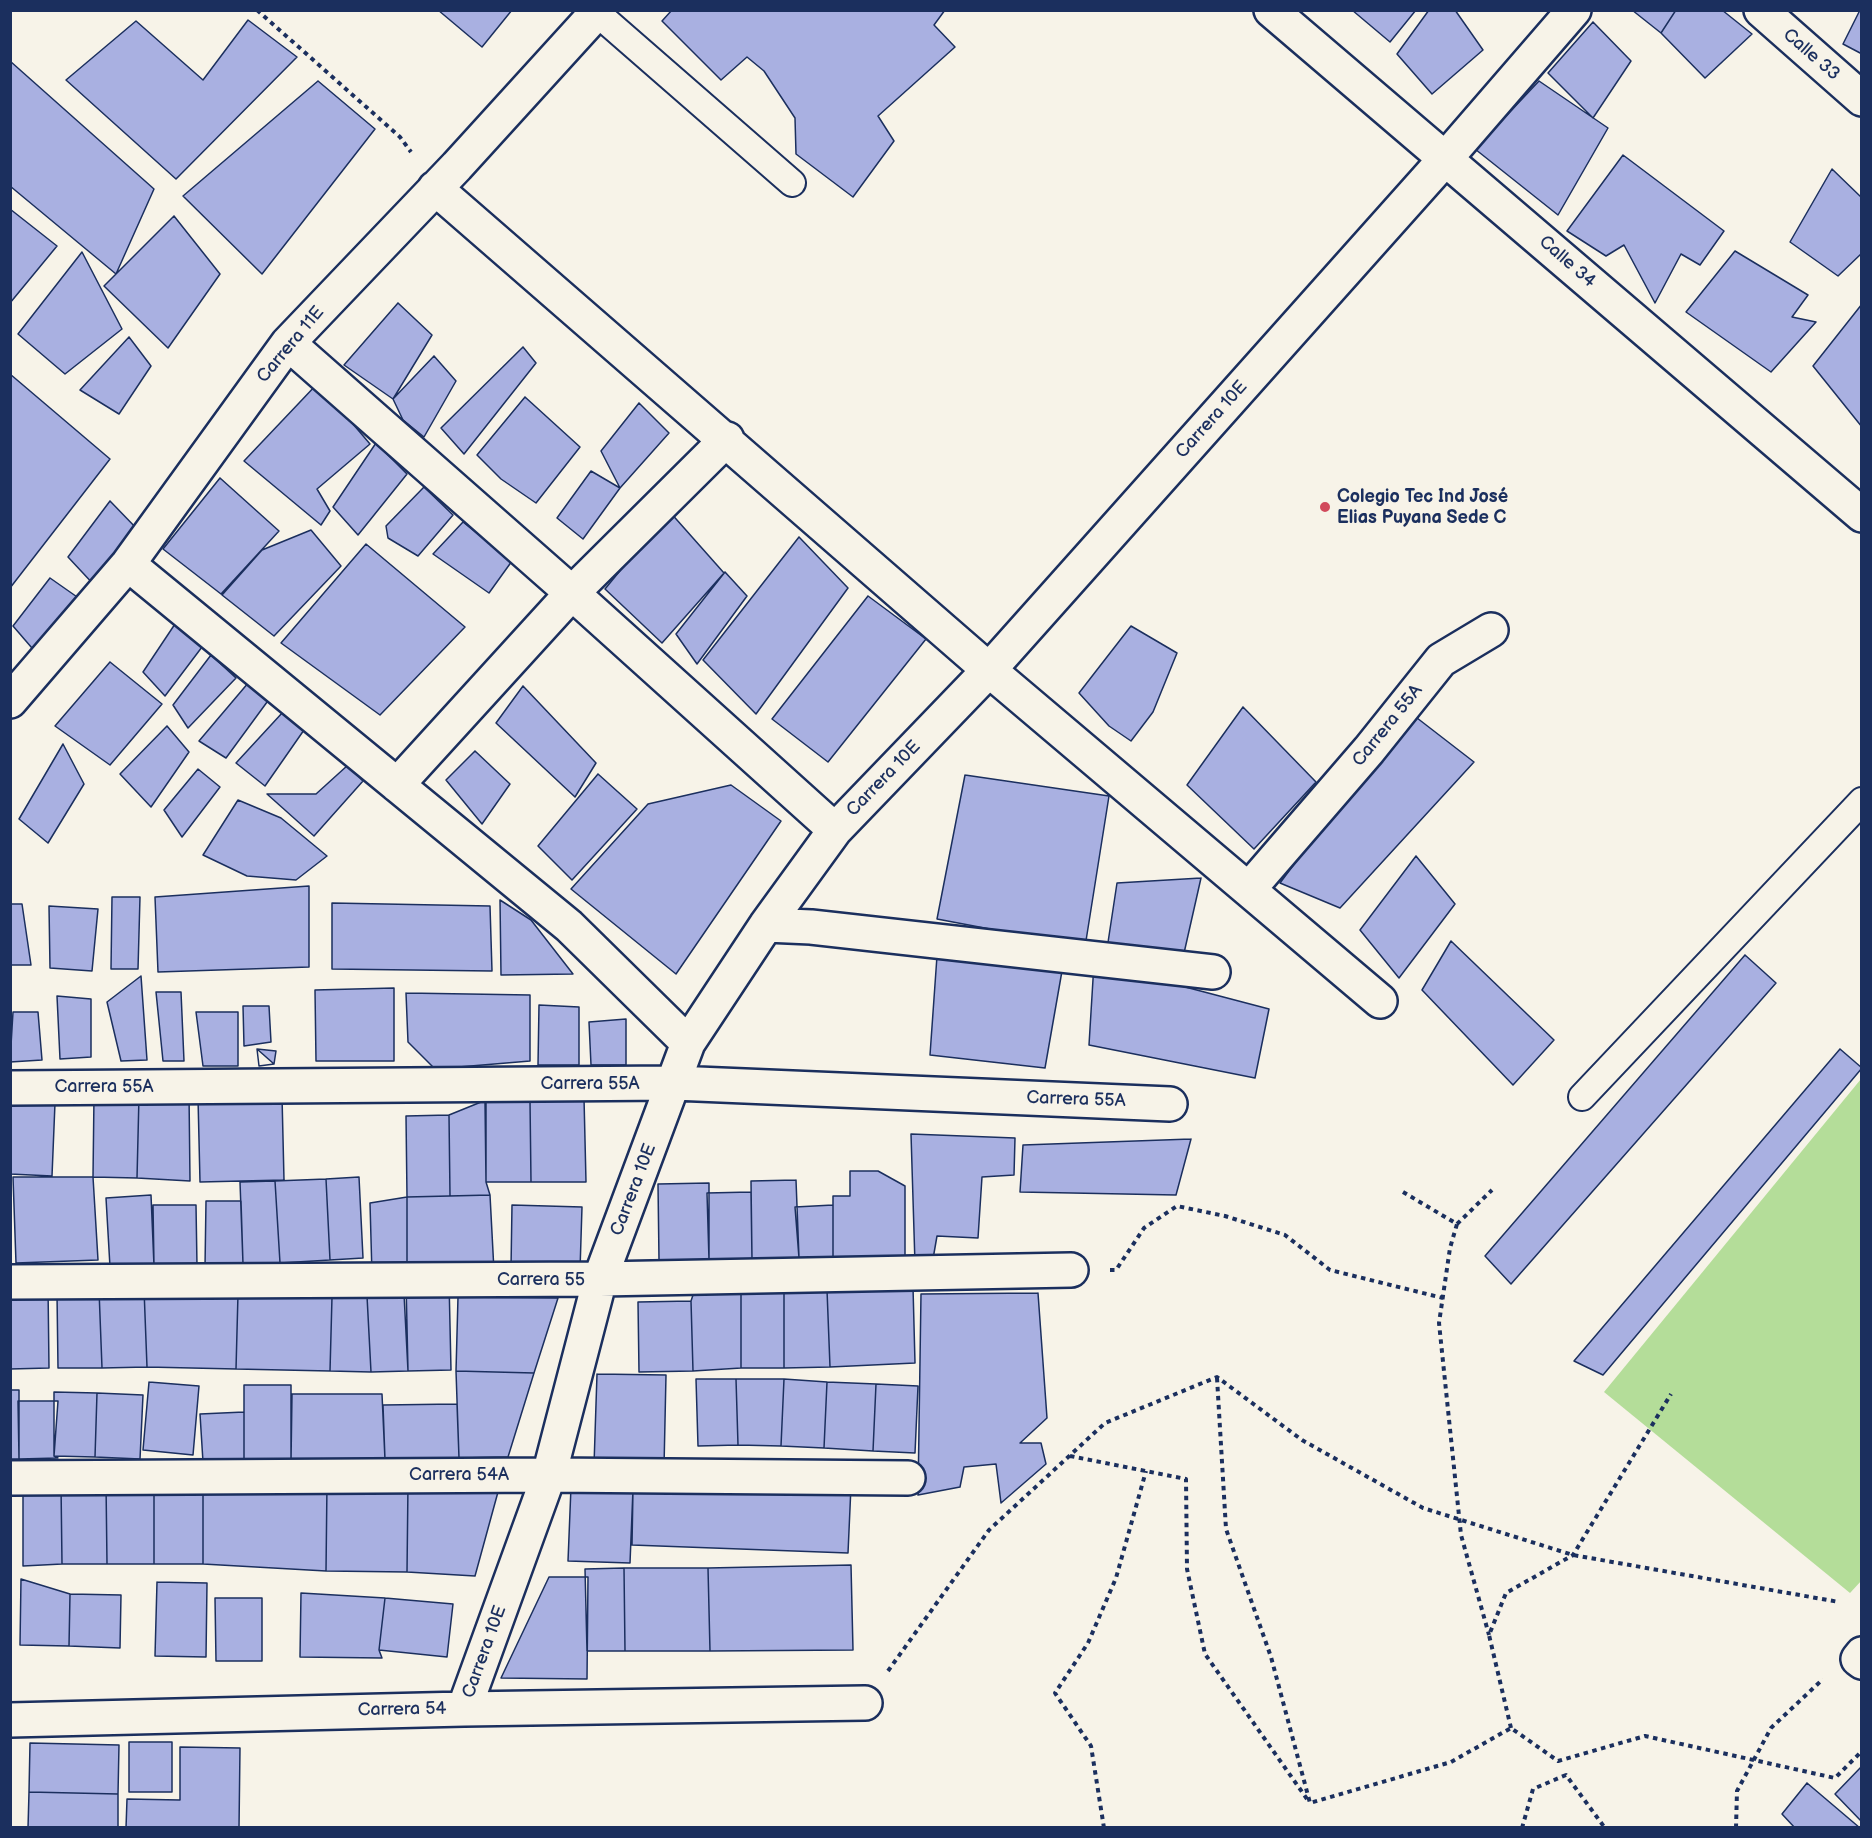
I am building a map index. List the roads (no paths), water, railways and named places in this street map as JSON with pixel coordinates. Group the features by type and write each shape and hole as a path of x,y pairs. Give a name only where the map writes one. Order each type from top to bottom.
{"street":[{"name":"Calle 34","path":"1271,10 1862,515"},
{"name":"Carrera 10E","path":"464,1709 549,1475 600,1279 688,1043 766,925 835,830 989,670 1446,158 1574,10"},
{"name":"Calle 33","path":"1761,10 1862,99"},
{"name":"Carrera 11E","path":"10,701 128,564 288,343 598,12"},
{"path":"435,188 727,439 989,670 1380,1000"},
{"path":"288,343 572,592 835,830"},
{"path":"397,786 572,592 727,439"},
{"path":"128,564 569,926 688,1043"},
{"name":"Carrera 55A","path":"1249,890 1369,750 1441,660 1491,630"},
{"path":"766,925 811,927 1213,972"},
{"name":"Carrera 55A","path":"10,1088 674,1083 1170,1104"},
{"name":"Carrera 55","path":"10,1282 600,1279 1071,1270"},
{"name":"Carrera 54A","path":"10,1478 549,1475 908,1478"},
{"name":"Carrera 54","path":"10,1720 464,1709 865,1703"}],"lane":[{"path":"598,12 792,183"},
{"path":"1582,1097 1862,801"}],"place":[{"name":"Colegio Tec Ind José Elias Puyana Sede C","path":"1325,507"}]}
